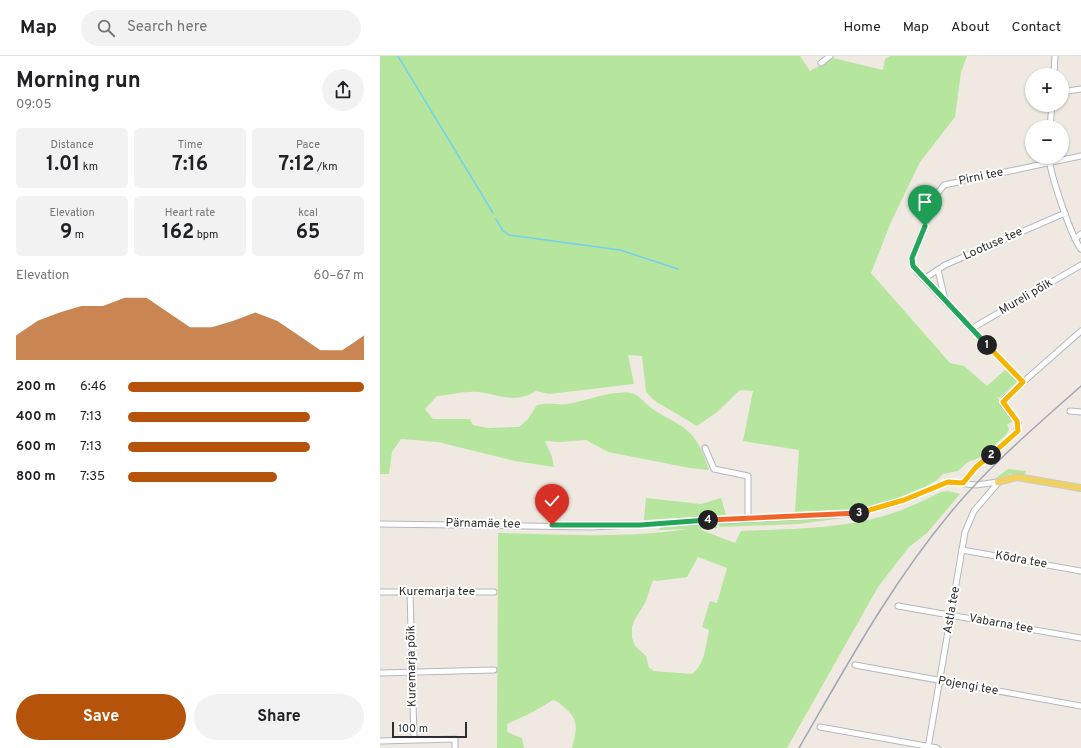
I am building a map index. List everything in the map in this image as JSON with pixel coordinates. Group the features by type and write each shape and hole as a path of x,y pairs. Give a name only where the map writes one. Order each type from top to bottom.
{"main road":[{"name":"Pärnamäe tee","path":"998,482 1017,477 1081,488"}],"street":[{"path":"821,63 830,56"},
{"path":"1054,68 1055,56"},
{"path":"1069,91 1081,89"},
{"name":"Pirni tee","path":"1069,158 1081,156"},
{"name":"Pirni tee","path":"924,279 913,266 912,258 937,194 944,185 1032,164"},
{"path":"1050,164 1065,213 1075,239 1081,249"},
{"name":"Lootuse tee","path":"924,279 938,270 1065,213"},
{"path":"1075,239 1081,234"},
{"name":"Mureli põik","path":"972,330 976,326 1081,265"},
{"path":"938,270 945,301"},
{"path":"924,279 1023,382"},
{"path":"963,483 976,467 1016,433 1018,428 1017,421 1003,402 1023,382 1081,331"},
{"path":"1070,411 1081,412"},
{"path":"705,448 714,469 748,476 748,518"},
{"name":"Pärnamäe tee","path":"380,524 591,526 853,514 904,500 948,482 976,485 998,482"},
{"name":"Astla tee","path":"928,747 962,550 969,519 998,482"},
{"name":"Kõdra tee","path":"962,550 1081,571"},
{"name":"Kuremarja tee","path":"380,592 494,592"},
{"name":"Kuremarja põik","path":"410,592 414,739"},
{"name":"Vabarna tee","path":"898,606 1081,638"},
{"name":"Pojengi tee","path":"855,666 1081,706"},
{"path":"380,673 494,670"},
{"path":"820,727 937,748"},
{"path":"380,740 455,739 455,748"}],"green space":[{"path":"380,56 800,56 810,71 833,58 883,70 885,59 890,56 967,56 961,72 955,117 920,162 891,222 871,273 950,363 964,366 987,386 1006,369 1017,382 999,398 996,395 1013,421 1007,425 1009,429 1006,435 981,457 968,462 958,471 943,474 937,480 925,487 898,498 864,509 795,512 799,450 743,441 753,391 740,390 717,412 697,426 655,401 646,392 642,356 628,355 634,384 549,394 536,391 528,395 514,398 478,392 437,396 425,409 433,419 470,419 473,425 488,428 519,427 528,419 537,405 575,403 607,394 623,392 631,393 637,395 650,407 687,430 700,447 709,470 690,468 608,452 586,440 560,442 545,441 552,457 554,467 515,461 438,442 401,439 392,452 389,474 380,474"},
{"path":"1008,469 1026,471 1025,475 1011,474 992,481"},
{"path":"948,491 960,494 927,533 909,547 878,587 787,748 572,748 576,732 575,722 570,713 562,705 553,700 533,712 507,724 507,732 522,738 524,748 497,748 498,533 593,535 640,534 687,529 658,530 661,527 717,523 717,528 699,529 735,543 741,531 813,528 849,524 899,511 941,492","holes":["698,557 727,568 717,603 710,601 702,627 709,630 700,665 692,674 654,671 649,668 646,656 635,646 632,638 632,627 645,603 653,580 657,581 687,577"]},
{"path":"646,498 701,504 721,498 726,515 644,520"},
{"path":"850,517 799,524 719,527 719,523"}],"waterway":[{"path":"398,56 493,213"},
{"path":"496,219 503,231 509,235 620,250 678,269"}],"railway":[{"path":"799,748 888,597 929,540 951,512 981,479 1013,447 1081,386"}],"route":[{"path":"552,525 640,525 748,518 853,514 869,511 904,500 948,482 963,483 976,467 1015,435 1018,428 1017,421 1003,404 1003,400 1023,382 917,272 913,266 912,258 925,226"}]}
